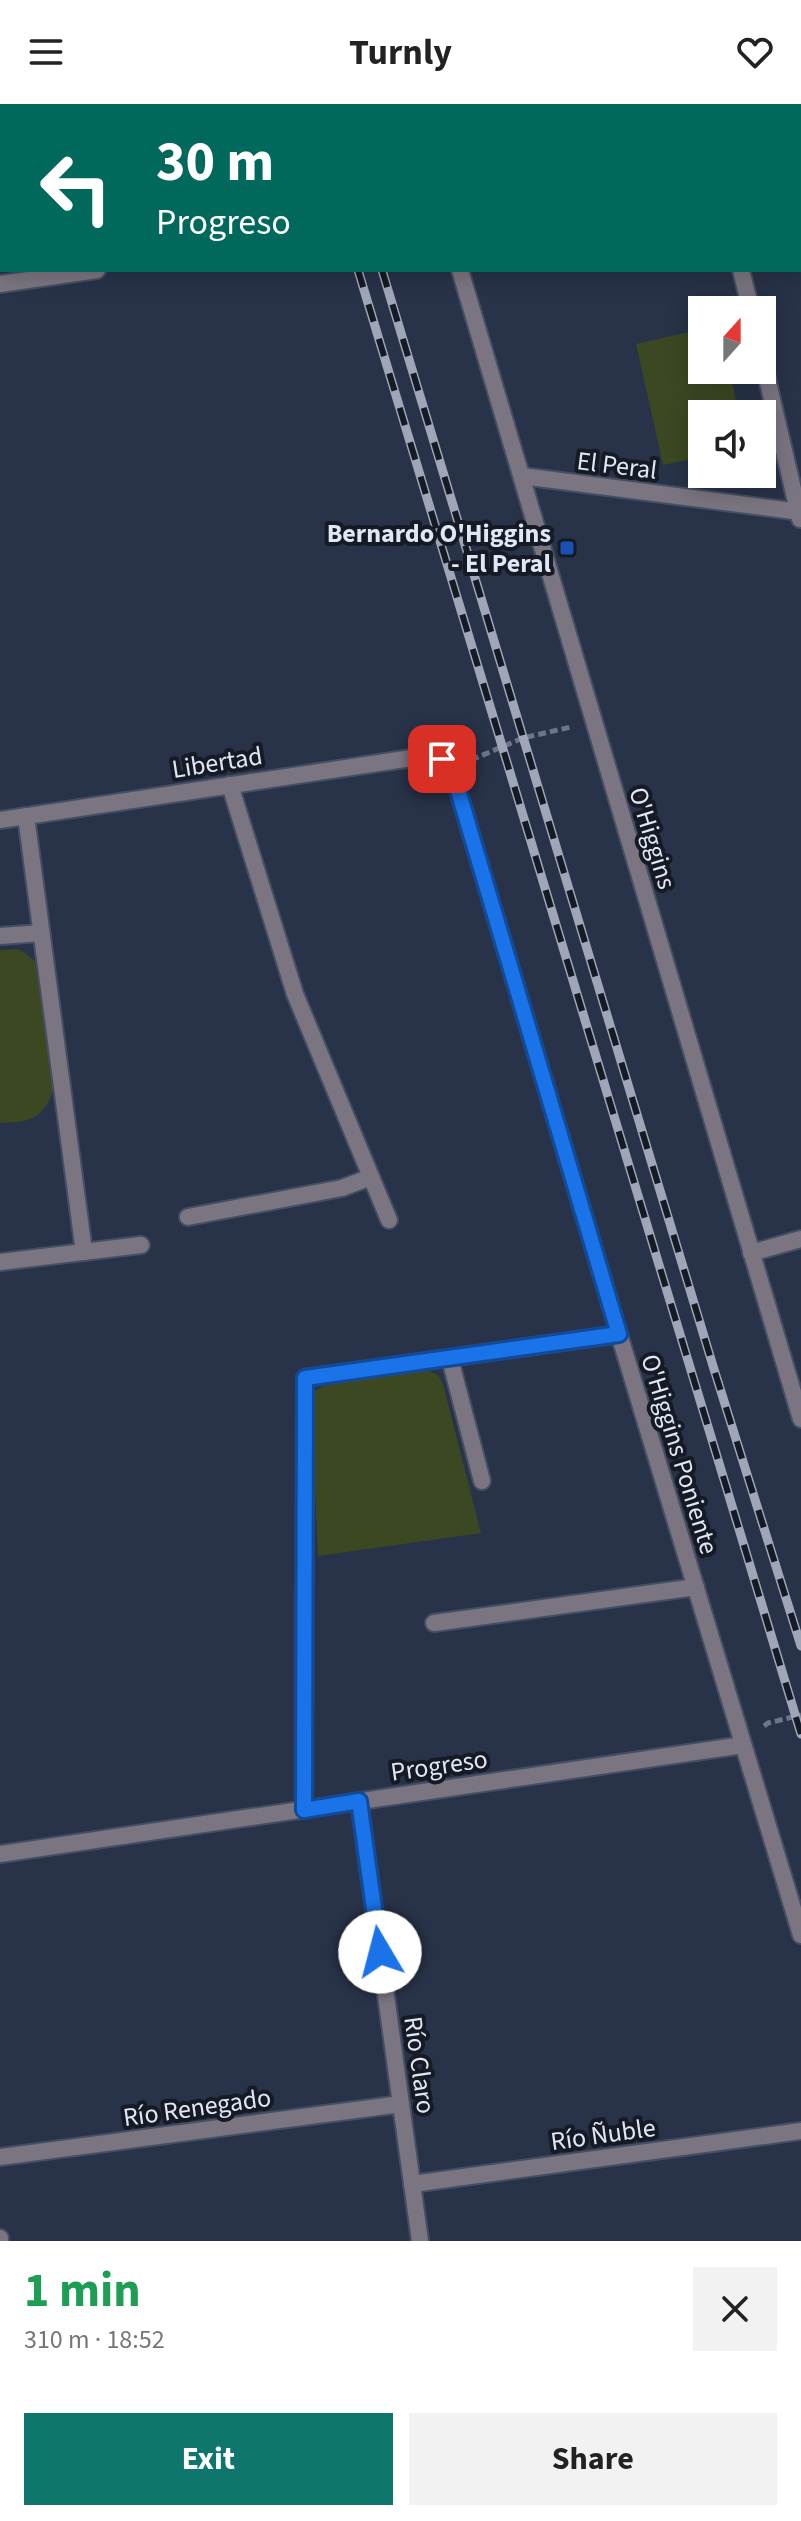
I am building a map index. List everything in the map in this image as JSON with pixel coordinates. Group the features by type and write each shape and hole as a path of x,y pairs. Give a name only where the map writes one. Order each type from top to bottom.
{"street":[{"path":"0,284 83,272"},
{"name":"O'Higgins","path":"461,272 801,1419"},
{"path":"742,272 748,296"},
{"path":"768,384 800,515"},
{"name":"El Peral","path":"522,476 800,515"},
{"name":"Libertad","path":"0,820 425,756 447,764"},
{"name":"O'Higgins Poniente","path":"447,764 801,1935"},
{"path":"230,785 295,994 389,1220"},
{"path":"26,816 84,1252"},
{"path":"0,936 41,933"},
{"path":"188,1217 342,1188 371,1177"},
{"path":"751,1253 801,1239"},
{"path":"0,1262 141,1245"},
{"path":"304,1810 305,1378 619,1334"},
{"path":"450,1359 482,1481"},
{"path":"434,1623 696,1587"},
{"name":"Progreso","path":"0,1854 743,1745"},
{"name":"Río Claro","path":"359,1801 420,2241"},
{"name":"Río Renegado","path":"0,2157 401,2104"},
{"name":"Río Ñuble","path":"412,2184 801,2131"}],"path":[{"path":"447,764 523,738 593,722"},
{"path":"743,1745 768,1723 801,1715"}],"green space":[{"path":"688,332 688,384 732,384 736,400 688,400 688,460 663,465 636,344"},
{"path":"17,949 35,961 55,1078 53,1091 39,1114 24,1121 0,1123 0,950"},
{"path":"422,1368 438,1375 443,1384 481,1533 318,1556 311,1399 316,1390 323,1386"}],"railway":[{"path":"359,272 801,1734"},
{"path":"383,272 713,1366 801,1646"}],"place":[{"name":"Bernardo O'Higgins - El Peral","path":"567,548"}],"route":[{"path":"380,1952 359,1801 304,1810 305,1378 619,1334 452,770 442,759"}]}
